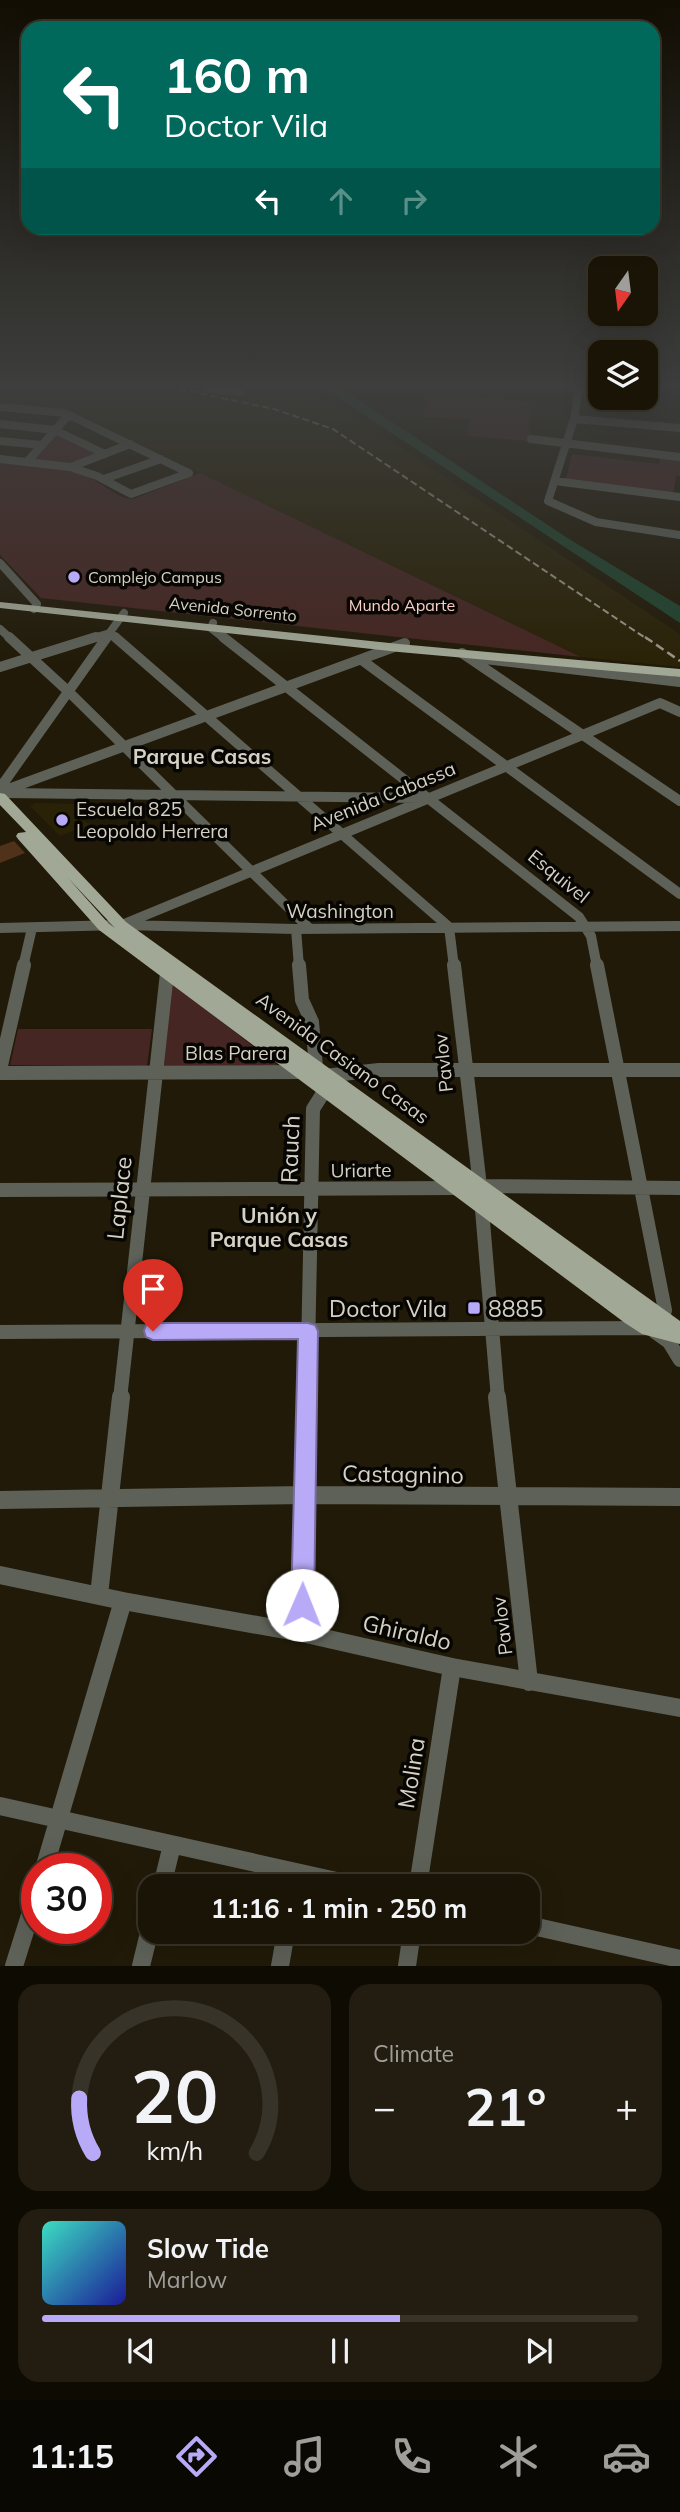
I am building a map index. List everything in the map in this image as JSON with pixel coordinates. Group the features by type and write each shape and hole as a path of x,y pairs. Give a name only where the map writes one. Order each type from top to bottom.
{"main road":[{"name":"Avenida Sorrento","path":"0,603 679,676"},
{"name":"Avenida Casiano Casas","path":"0,793 113,926 656,1323 680,1334"},
{"name":"Avenida Casiano Casas","path":"0,811 113,926 167,973 318,1076 458,1188 480,1195"}],"street":[{"path":"107,481 131,494 166,481"},
{"path":"680,497 555,481 548,501 593,523 680,535"},
{"path":"0,563 35,606"},
{"path":"0,793 122,616"},
{"name":"Esquivel","path":"212,625 579,917 591,936 666,1310 656,1323"},
{"path":"0,629 70,693 310,929"},
{"path":"0,667 110,633"},
{"path":"110,633 449,927"},
{"path":"0,793 402,646"},
{"path":"465,655 680,802"},
{"path":"363,661 680,894"},
{"name":"Avenida Cabassa","path":"113,926 660,703 680,712"},
{"path":"0,793 427,798"},
{"name":"Washington","path":"0,928 680,926"},
{"name":"Pavlov","path":"449,927 480,1195 490,1330 529,1682"},
{"path":"0,1071 32,928"},
{"name":"Rauch","path":"296,929 302,1000 308,1007 318,1076 313,1109 302,1633"},
{"name":"Laplace","path":"99,1595 167,973"},
{"name":"Blas Parera","path":"0,1071 318,1076 379,1070 680,1070"},
{"name":"Uriarte","path":"0,1190 458,1188"},
{"path":"480,1195 680,1188"},
{"path":"656,1323 680,1360"},
{"name":"Doctor Vila","path":"0,1332 490,1330 656,1323"},
{"name":"Castagnino","path":"0,1500 305,1496 680,1497"},
{"name":"Ghiraldo","path":"0,1575 123,1601 302,1633 452,1667 680,1708"},
{"path":"49,1853 123,1601"},
{"name":"Molina","path":"420,1874 452,1667"},
{"path":"0,1806 172,1845 276,1874"},
{"path":"165,1874 172,1845"},
{"path":"540,1928 680,1959"},
{"path":"14,1966 21,1944"},
{"path":"141,1966 146,1944"},
{"path":"279,1966 284,1944"},
{"path":"407,1966 410,1944"}],"shaded area":[{"path":"216,481 450,481 680,634 680,667 581,657"},
{"path":"464,481 481,481 569,539 680,606 680,623"},
{"name":"Escuela 825 Leopoldo Herrera","path":"35,803 82,804 76,819 92,824 60,836 30,806"}],"green space":[{"name":"Mundo Aparte","path":"0,481 95,481 121,496 133,499 180,481 216,481 581,657 41,598 0,555"},
{"path":"578,481 675,481 673,495"},
{"path":"170,981 277,1065 160,1065"},
{"path":"18,1029 152,1029 147,1066 10,1065"}],"building":[{"path":"14,841 25,853 0,863 0,846"}],"railway":[{"path":"410,481 647,639"},
{"path":"645,637 680,661"}],"place":[{"name":"Complejo Campus","path":"74,577"},
{"name":"Escuela 825 Leopoldo Herrera","path":"62,820"},
{"name":"8885","path":"474,1308"}],"district":[{"name":"Parque Casas","path":"202,756"},
{"name":"Unión y Parque Casas","path":"279,1227"}],"route":[{"path":"153,1331 308,1331 302,1605"}]}
